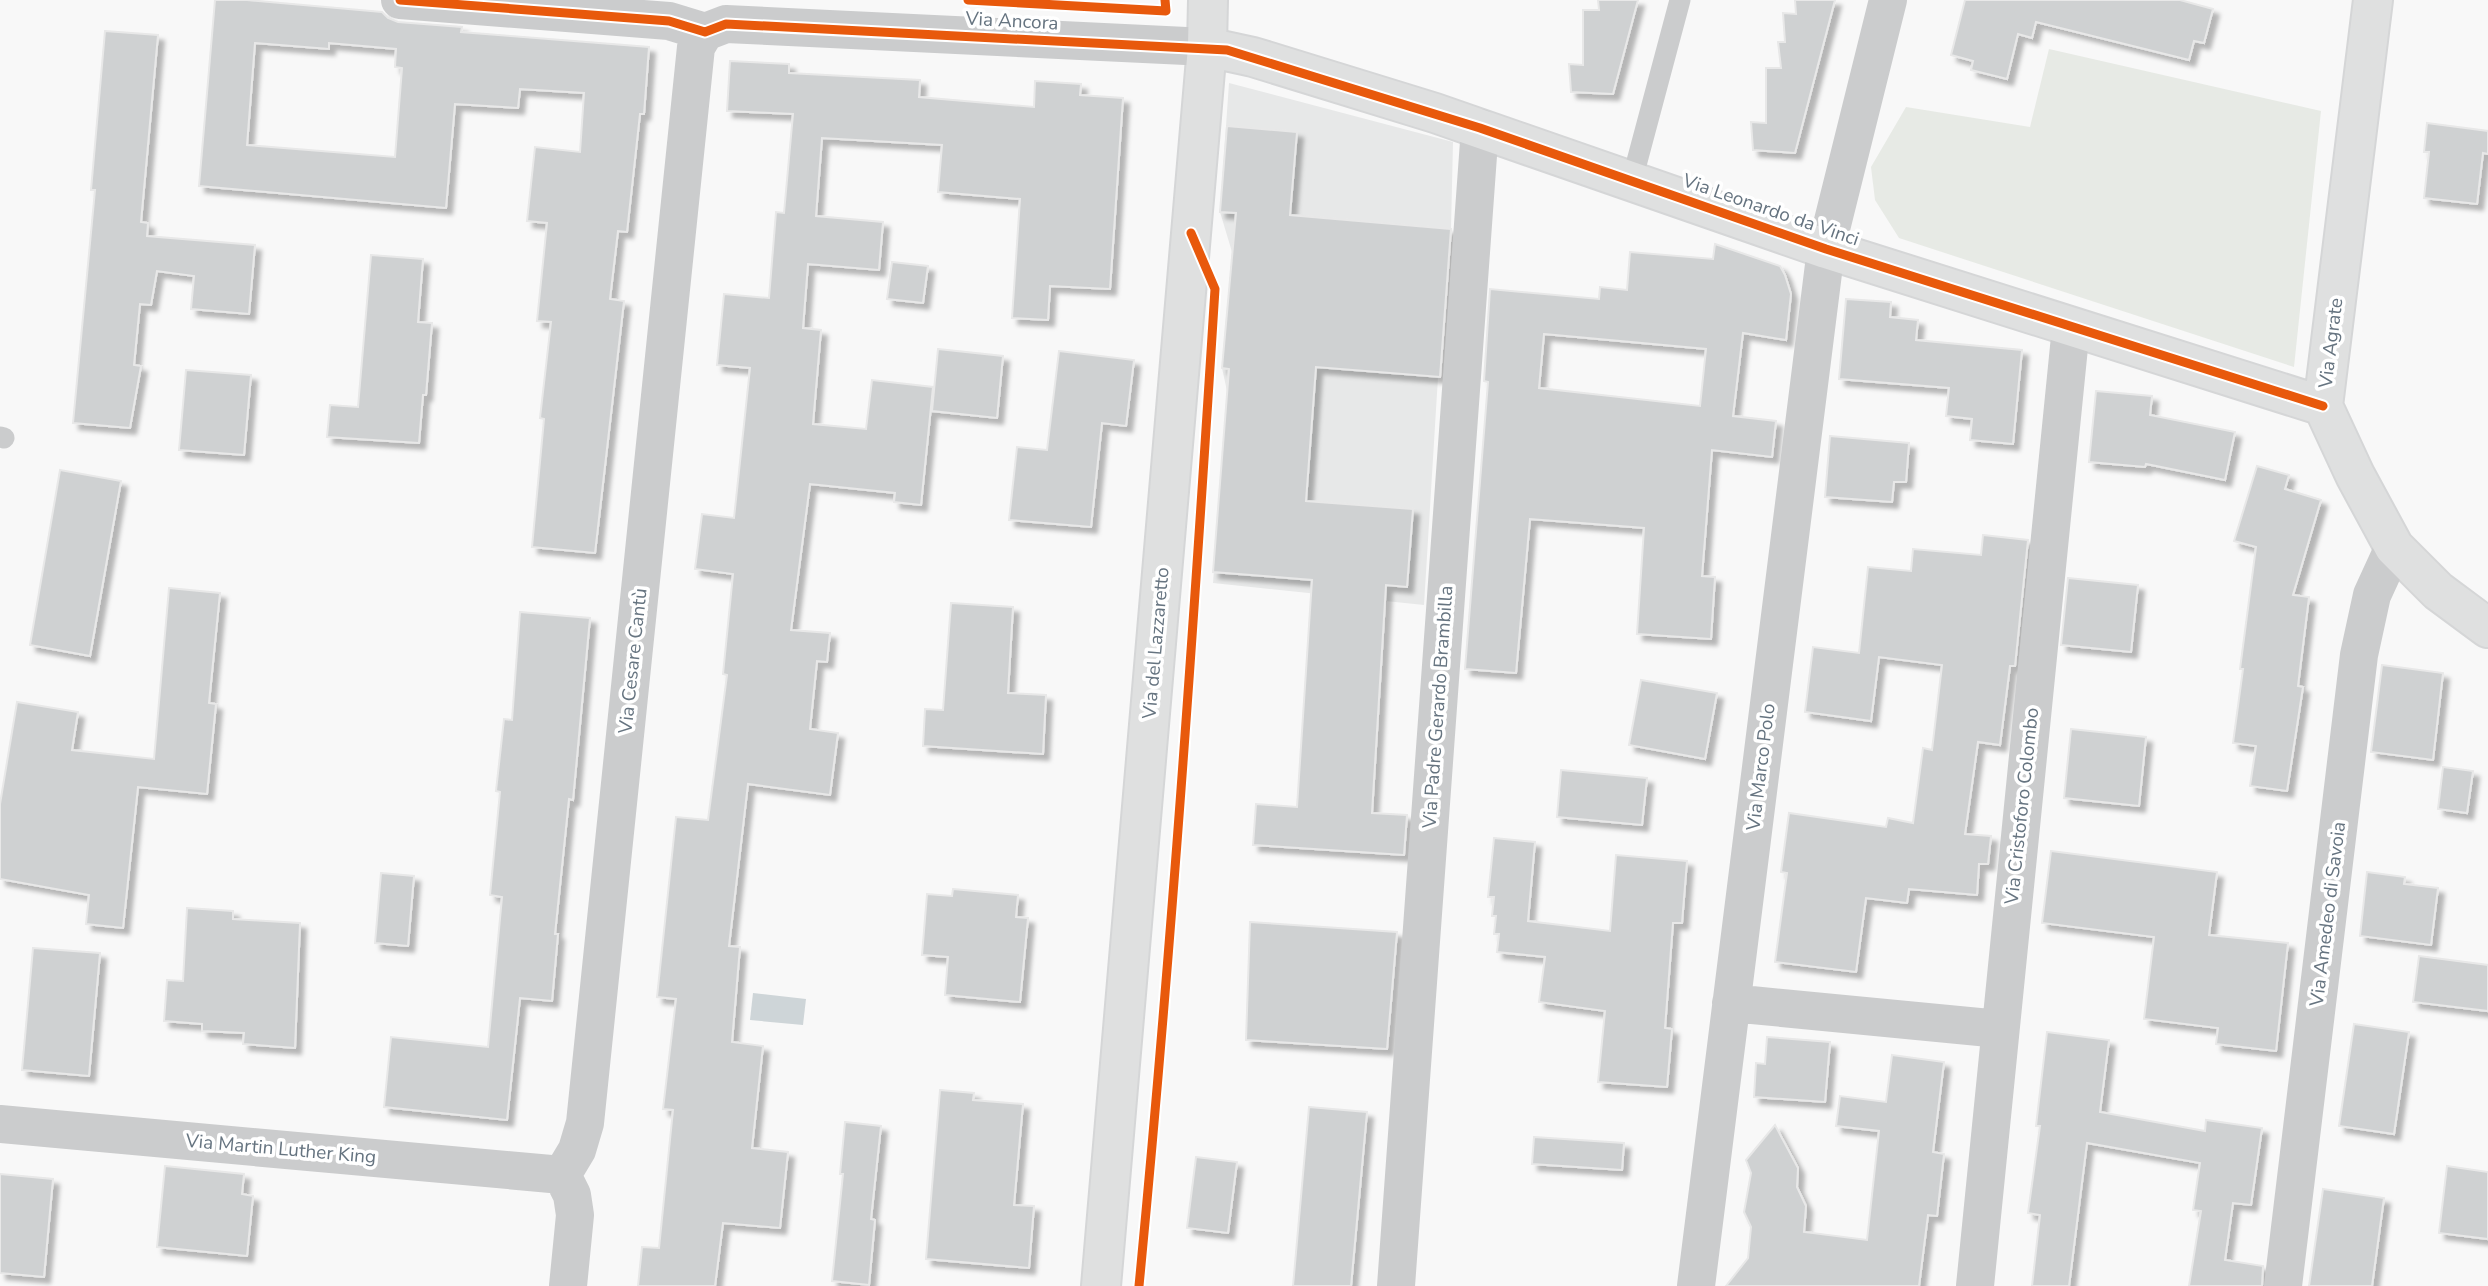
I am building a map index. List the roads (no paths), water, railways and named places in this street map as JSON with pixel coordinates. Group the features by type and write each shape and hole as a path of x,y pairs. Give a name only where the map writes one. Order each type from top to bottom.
{"street":[{"name":"Via Ancora","path":"400,0 669,22 705,32 726,24 1207,47"},
{"name":"Via del Lazzaretto","path":"1101,1286 1207,47 1208,0"},
{"name":"Via Marco Polo","path":"1696,1286 1826,249 1888,0"},
{"name":"Via Agrate","path":"2373,0 2323,406 2355,475 2394,547 2438,591 2488,628"},
{"name":"Via Cesare Cantù","path":"562,1175 577,1150 585,1123 696,47 705,32"},
{"name":"Via Leonardo da Vinci","path":"1207,47 1253,57 1480,128 1826,249 2323,406"},
{"name":"Via Padre Gerardo Brambilla","path":"1396,1286 1480,128"},
{"name":"Via Cristoforo Colombo","path":"1975,1286 2071,327"},
{"name":"Via Amedeo di Savoia","path":"2283,1286 2359,655 2372,596 2394,547"},
{"path":"1731,1003 2000,1029"},
{"name":"Via Martin Luther King","path":"0,1124 562,1175"},
{"path":"562,1175 572,1195 575,1215 568,1286"}],"lane":[{"path":"1632,180 1680,0"}]}
